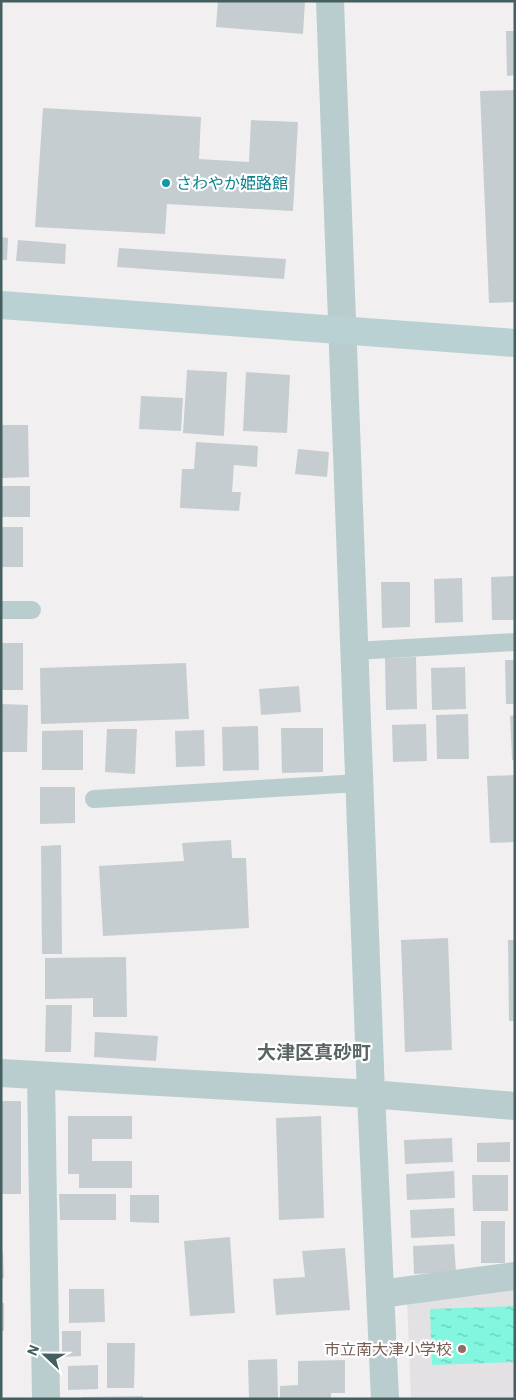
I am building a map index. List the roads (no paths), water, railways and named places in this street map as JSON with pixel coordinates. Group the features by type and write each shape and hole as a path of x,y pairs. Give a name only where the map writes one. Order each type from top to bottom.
{"street":[{"path":"330,1 371,1094 385,1399"},
{"path":"1,305 515,343"},
{"path":"1,1073 371,1094 515,1106"},
{"path":"41,1076 46,1399"},
{"path":"380,1294 515,1276"}],"lane":[{"path":"1,610 32,610"},
{"path":"354,651 515,642"},
{"path":"94,799 359,783"}],"water":[{"path":"515,1306 515,1362 432,1365 430,1309"}],"place":[{"name":"さわやか姫路館","path":"166,183"},
{"name":"市立南大津小学校","path":"462,1349"}],"district":[{"name":"大津区真砂町","path":"314,1052"}]}
